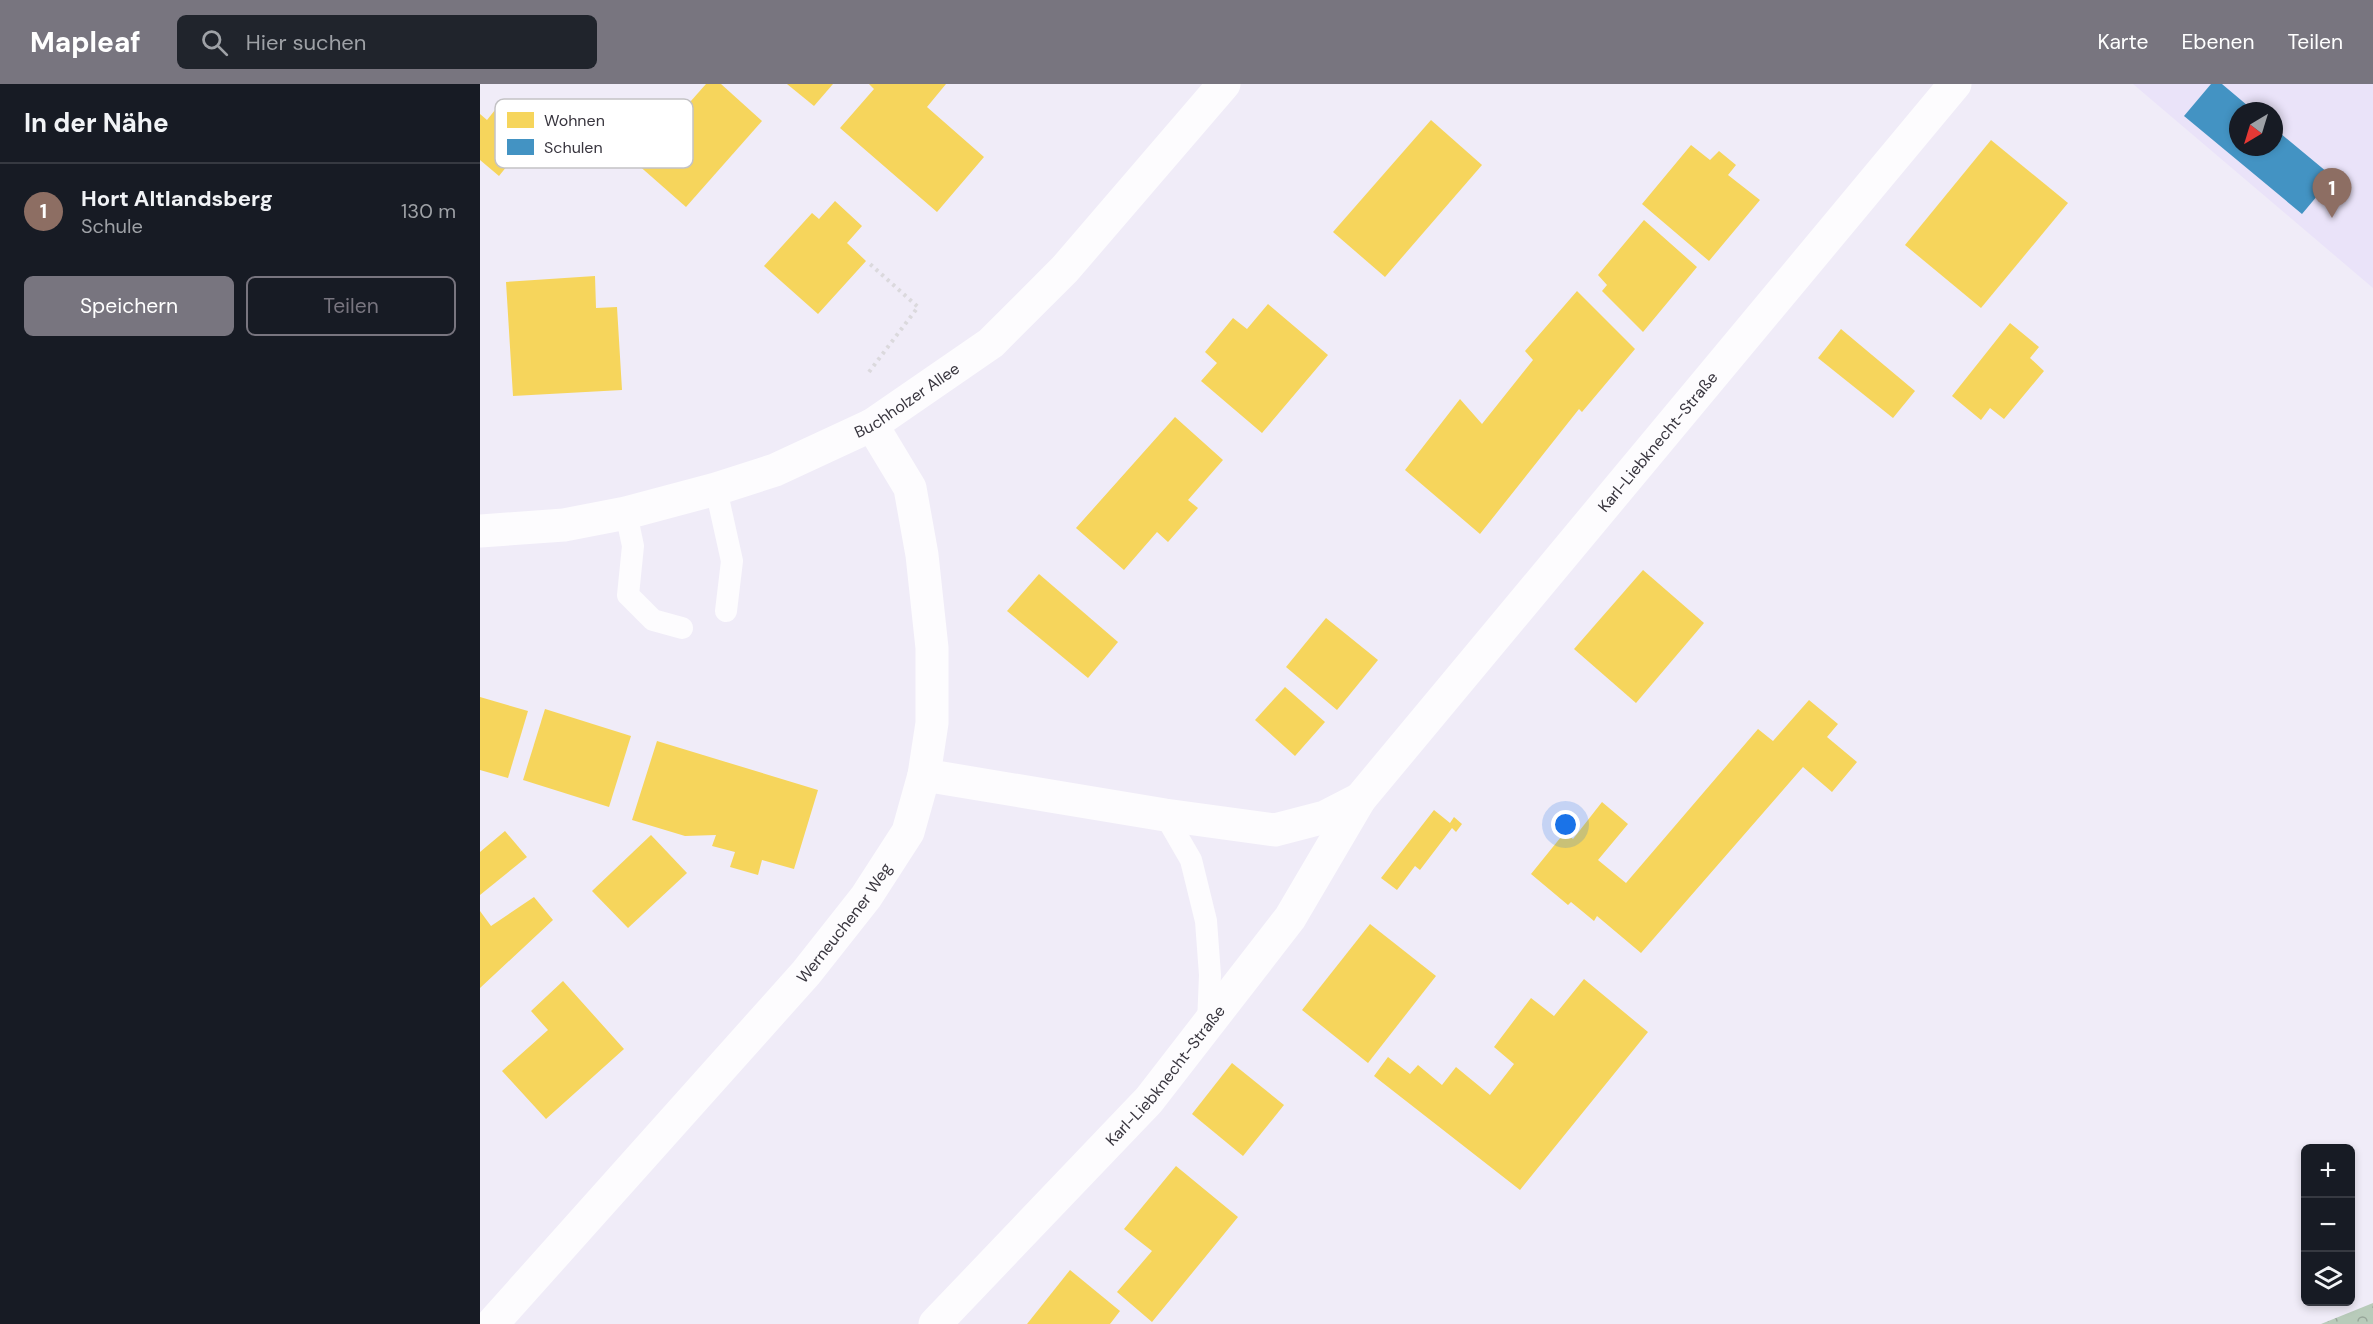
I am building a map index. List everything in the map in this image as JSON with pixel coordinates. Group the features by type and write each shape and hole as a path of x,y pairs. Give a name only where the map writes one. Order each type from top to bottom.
{"street":[{"name":"Buchholzer Allee","path":"480,531 564,525 626,513 716,489 775,470 872,425 991,343 1065,268 1224,84"},
{"name":"Karl-Liebknecht-Straße","path":"935,1324 1149,1100 1290,918 1360,799 1955,84"},
{"name":"Werneuchener Weg","path":"492,1324 806,973 866,897 908,831 924,775 932,723 932,648 922,555 910,489 872,425"},
{"name":"Karl-Liebknecht-Straße","path":"924,775 1165,815 1275,830 1325,817 1360,799"}],"lane":[{"path":"716,489 732,561 726,611"},
{"path":"626,513 633,546 628,595 653,620 682,628"},
{"path":"1165,815 1191,860 1206,921 1210,975 1208,1024"}],"path":[{"path":"862,379 918,307 870,264"}],"shaded area":[{"path":"2133,84 2373,84 2373,288"}],"green space":[{"path":"2373,1303 2373,1324 2321,1324"}],"building: Wohnen":[{"path":"706,84 721,84 762,121 686,207 642,168 693,168 693,99"},
{"path":"787,84 833,84 814,106"},
{"path":"869,84 946,84 927,107 984,157 937,212 840,128 874,89"},
{"path":"495,110 495,168 505,168 499,176 480,160 480,114 487,120"},
{"path":"1431,120 1482,165 1385,277 1333,232"},
{"path":"1991,140 2068,203 1981,308 1905,245"},
{"path":"1691,145 1710,160 1719,151 1736,165 1728,175 1760,200 1709,261 1642,204"},
{"path":"835,201 862,226 847,243 866,261 818,314 764,266 812,213 819,219"},
{"path":"1644,220 1697,267 1643,332 1602,291 1607,285 1598,275"},
{"path":"595,276 596,308 617,307 622,390 513,396 506,282"},
{"path":"1577,291 1635,349 1582,412 1579,409 1480,534 1405,470 1460,399 1482,424 1533,360 1525,351"},
{"path":"1268,304 1328,355 1262,433 1201,381 1217,363 1205,352 1233,318 1247,329"},
{"path":"2010,323 2039,347 2030,358 2044,371 2004,419 1990,408 1981,420 1952,396"},
{"path":"1841,329 1915,391 1893,418 1818,358"},
{"path":"1175,417 1223,460 1188,500 1198,508 1168,542 1157,532 1124,570 1076,528"},
{"path":"1643,570 1704,623 1636,703 1574,649"},
{"path":"1039,574 1118,642 1088,678 1007,611"},
{"path":"1326,618 1378,660 1337,710 1286,667"},
{"path":"1285,687 1325,722 1295,756 1255,720"},
{"path":"480,697 528,711 508,778 480,770"},
{"path":"1809,700 1838,724 1827,737 1857,762 1832,792 1803,767 1641,953 1597,916 1594,921 1571,902 1568,905 1531,874 1565,832 1573,839 1602,802 1628,824 1598,860 1626,883 1758,729 1773,741"},
{"path":"545,709 631,736 609,807 523,780"},
{"path":"657,741 818,790 794,869 762,860 758,875 730,867 735,852 712,846 716,835 685,836 632,820"},
{"path":"1434,810 1450,823 1454,817 1462,824 1456,832 1452,828 1420,870 1415,866 1397,890 1381,878"},
{"path":"505,831 527,857 480,895 480,852"},
{"path":"651,835 687,873 628,928 592,891"},
{"path":"534,897 553,920 480,988 480,911 491,926"},
{"path":"1370,924 1436,976 1368,1063 1302,1010"},
{"path":"1584,979 1648,1032 1520,1190 1374,1076 1388,1057 1410,1074 1418,1065 1442,1085 1456,1067 1490,1095 1514,1064 1494,1047 1531,998 1554,1016"},
{"path":"563,981 624,1049 546,1119 502,1071 548,1030 531,1011"},
{"path":"1232,1063 1284,1105 1243,1156 1192,1114"},
{"path":"1176,1166 1238,1217 1152,1322 1117,1292 1152,1251 1124,1229"},
{"path":"1070,1270 1120,1311 1110,1324 1027,1324"}],"building: Schulen":[{"path":"2211,84 2222,84 2243,102 2229,102 2229,153 2184,116"},
{"path":"2283,135 2333,177 2302,214 2232,156 2283,156"}],"place":[{"name":"Hort Altlandsberg","path":"2332,218"}]}
